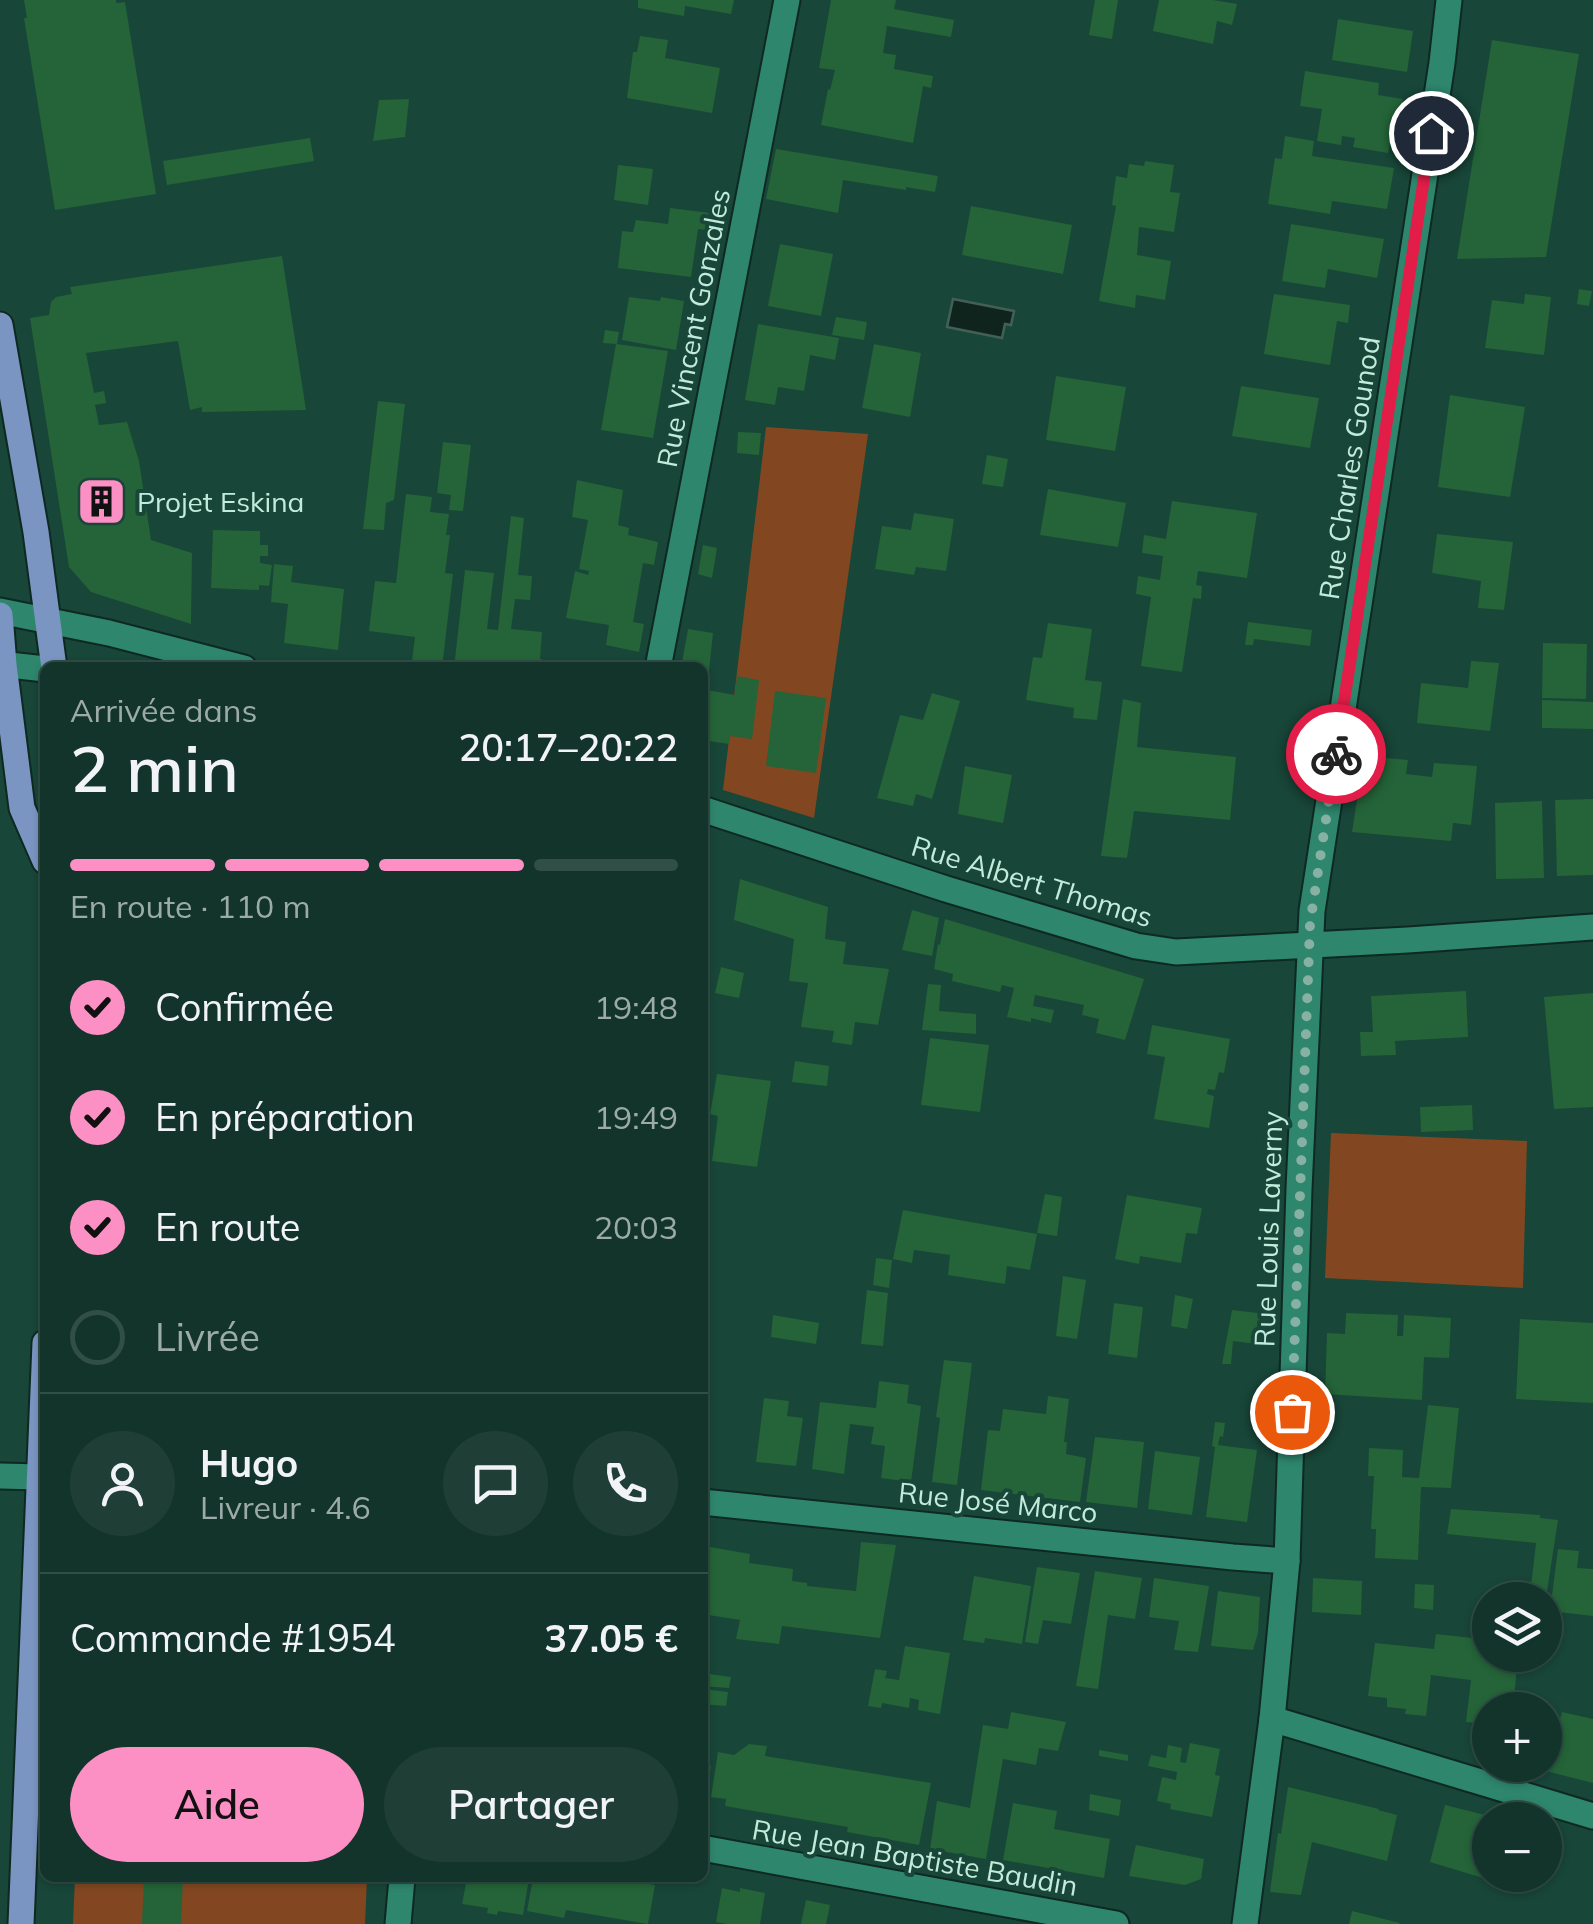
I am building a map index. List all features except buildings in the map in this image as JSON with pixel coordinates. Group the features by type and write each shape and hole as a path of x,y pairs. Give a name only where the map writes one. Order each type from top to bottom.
{"main road":[{"path":"0,325 36,532 53,662"},
{"path":"0,613 2,664 22,808 40,849"},
{"path":"21,1924 40,1499"}],"street":[{"name":"Rue Vincent Gonzales","path":"659,662 786,0"},
{"name":"Rue Charles Gounod","path":"1309,945 1449,0"},
{"path":"0,613 48,620 220,662"},
{"path":"2,664 40,668"},
{"name":"Rue Albert Thomas","path":"708,811 1136,946 1176,952 1593,927"},
{"name":"Rue Louis Laverny","path":"1245,1924 1272,1719 1286,1561 1309,945"},
{"path":"0,1476 40,1477"},
{"name":"Rue José Marco","path":"708,1503 1286,1561"},
{"path":"1272,1719 1593,1816"},
{"name":"Rue Jean Baptiste Baudin","path":"708,1849 1116,1924"},
{"path":"398,1924 402,1882"}],"shaded area":[{"path":"953,299 1014,311 1011,325 1005,324 1002,338 947,327"},
{"path":"766,427 868,434 814,818 723,790"},
{"path":"1331,1133 1527,1141 1523,1288 1325,1278"},
{"path":"75,1882 367,1882 365,1924 73,1924"}],"way so far":[{"path":"1292,1412 1310,924 1336,754"}],"place":[{"name":"Projet Eskina","path":"102,501"}],"route":[{"path":"1336,754 1431,133"}]}
